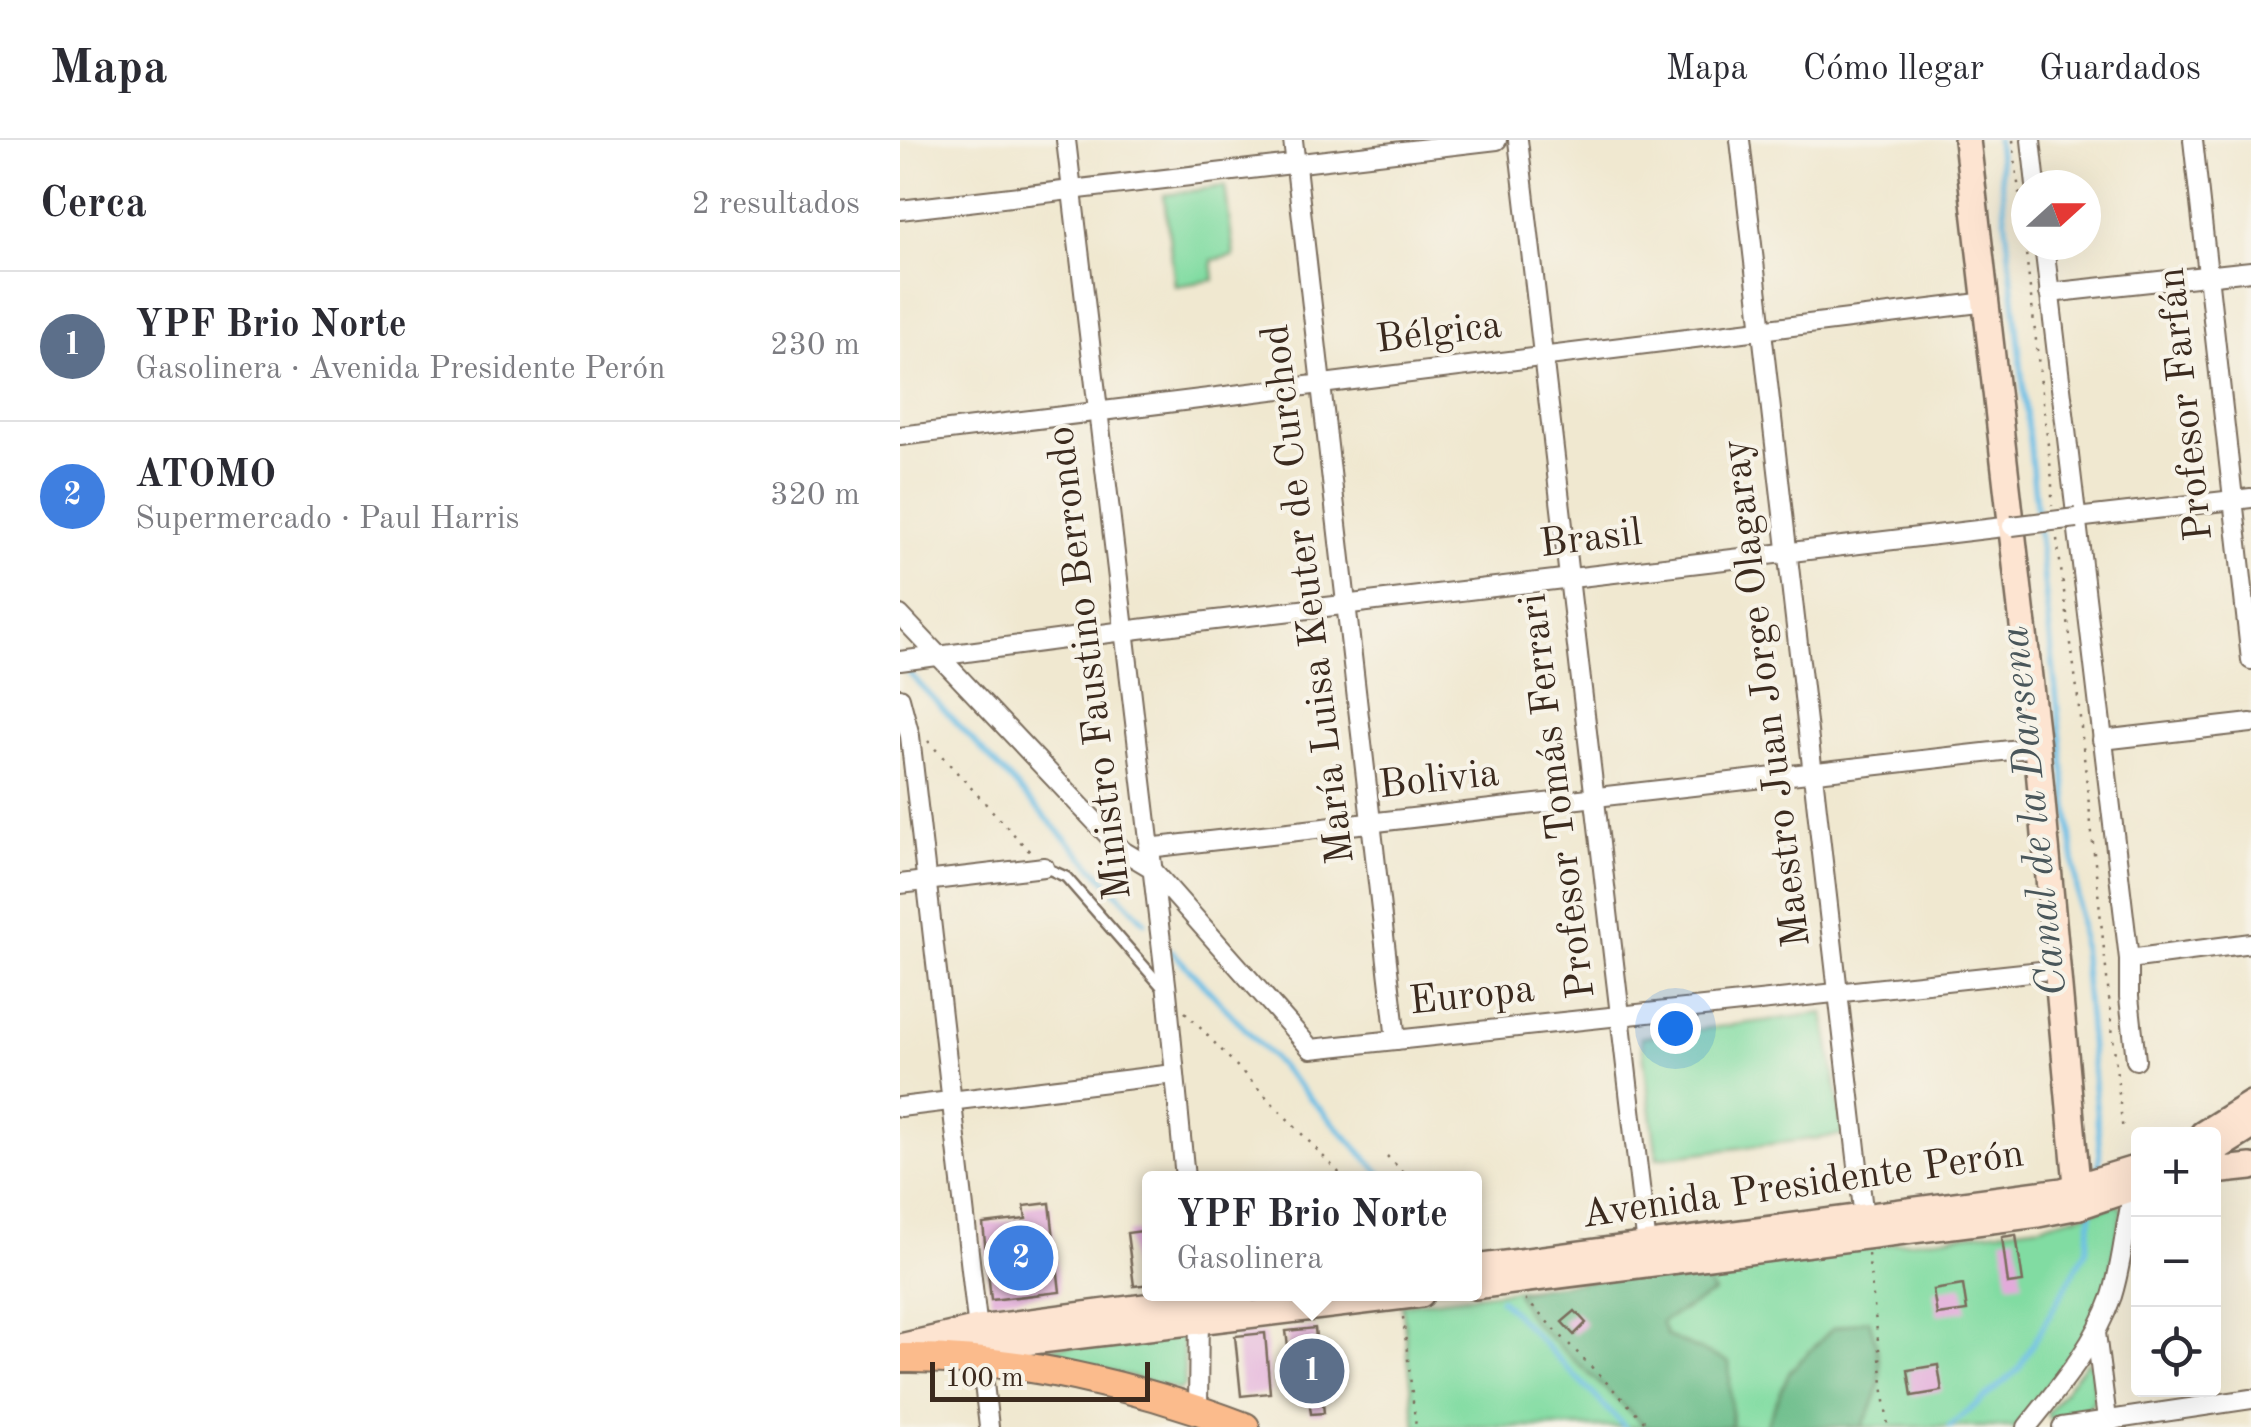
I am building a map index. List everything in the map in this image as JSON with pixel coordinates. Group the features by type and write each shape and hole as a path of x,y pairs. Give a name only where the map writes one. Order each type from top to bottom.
{"main road":[{"path":"1967,140 2037,747 2078,1198"},
{"path":"2214,1127 2251,1104"},
{"path":"2221,1146 2251,1127"},
{"path":"2221,1170 2251,1166"},
{"name":"Avenida Presidente Perón","path":"1482,1285 1648,1256 2078,1198 2131,1180"},
{"name":"Avenida Presidente Perón","path":"1482,1267 1648,1256"},
{"path":"906,1354 980,1346 1198,1305 1274,1301"},
{"path":"980,1346 1044,1370 1245,1427"}],"street":[{"name":"Ministro Faustino Berrondo","path":"1066,140 1167,992 1184,1171"},
{"name":"María Luisa Keuter de Curchod","path":"1293,140 1396,1040"},
{"path":"900,210 1497,140"},
{"name":"Profesor Tomás Ferrari","path":"1518,140 1648,1256"},
{"name":"Maestro Juan Jorge Olagaray","path":"1740,140 1865,1228"},
{"path":"2031,140 2034,170"},
{"name":"Profesor Farfán","path":"2193,140 2208,276 2242,499 2251,660"},
{"path":"2046,260 2129,958 2128,996 2136,1060"},
{"path":"2049,293 2251,272"},
{"name":"Bélgica","path":"900,436 1987,302"},
{"name":"Brasil","path":"900,661 1122,630 2242,499"},
{"path":"900,615 1123,852 1149,858"},
{"path":"900,698 927,881 989,1427"},
{"path":"2102,740 2251,723"},
{"name":"Bolivia","path":"1149,858 1372,824 2037,747"},
{"name":"Europa","path":"1149,858 1310,1049 2059,969"},
{"path":"900,884 1044,867"},
{"path":"2129,958 2251,943"},
{"path":"900,1107 1174,1074"},
{"path":"2027,1427 2096,1333 2112,1297 2131,1209"},
{"path":"1198,1305 1212,1418"},
{"path":"2096,1333 2107,1423"},
{"path":"2062,1427 2251,1399"}],"lane":[{"path":"1044,867 1066,876 1167,992"}],"path":[{"path":"2013,140 2054,516"},
{"path":"2056,535 2077,689 2123,1134"},
{"path":"906,722 1044,867"},
{"path":"1167,992 1337,1171"},
{"path":"1387,1156 1402,1171"},
{"path":"1865,1228 1888,1427"},
{"path":"1509,1282 1650,1427"},
{"path":"1408,1301 1416,1427"}],"green space":[{"path":"1225,186 1234,256 1212,260 1214,280 1175,286 1164,195"},
{"path":"1824,1013 1844,1135 1657,1158 1641,1037"},
{"path":"2119,1204 2122,1210 2107,1292 2090,1328 2017,1427 1416,1427 1402,1304 1482,1301 1482,1294 2041,1225"},
{"path":"1698,1267 1714,1293 1661,1322 1667,1336 1729,1362 1732,1427 1646,1427 1531,1320 1517,1294 1538,1287"},
{"path":"1869,1319 1880,1374 1876,1397 1862,1427 1765,1427 1790,1371 1833,1328"},
{"path":"1182,1334 1185,1385 1179,1390 1080,1363 1026,1356 1023,1350"},
{"path":"2087,1361 2092,1366 2094,1401 2081,1415 2050,1420 2047,1414"}],"building":[{"path":"1050,1203 1060,1292 991,1300 983,1224 1026,1219 1024,1206"},
{"path":"1142,1231 1142,1285 1134,1286 1127,1233"},
{"path":"2016,1235 2023,1282 2008,1284 2002,1237"},
{"path":"1963,1285 1967,1311 1937,1315 1933,1290"},
{"path":"1575,1311 1586,1323 1574,1335 1562,1322"},
{"path":"1315,1328 1324,1413 1311,1414 1306,1374 1303,1367 1298,1368 1296,1354 1289,1355 1286,1331"},
{"path":"1265,1333 1270,1393 1241,1396 1235,1336"},
{"path":"1938,1365 1942,1391 1912,1396 1908,1370"}],"waterway":[{"name":"Canal de la Darsena","path":"1997,140 2077,889 2100,1153 2098,1172"},
{"path":"908,672 1145,922"},
{"path":"1171,950 1378,1171"},
{"name":"Canal de la Darsena","path":"1949,1427 2018,1370 2086,1251 2092,1212"},
{"path":"1500,1299 1625,1427"}],"place":[{"name":"ATOMO","path":"1021,1258"},
{"name":"YPF Brio Norte","path":"1312,1371"}]}
